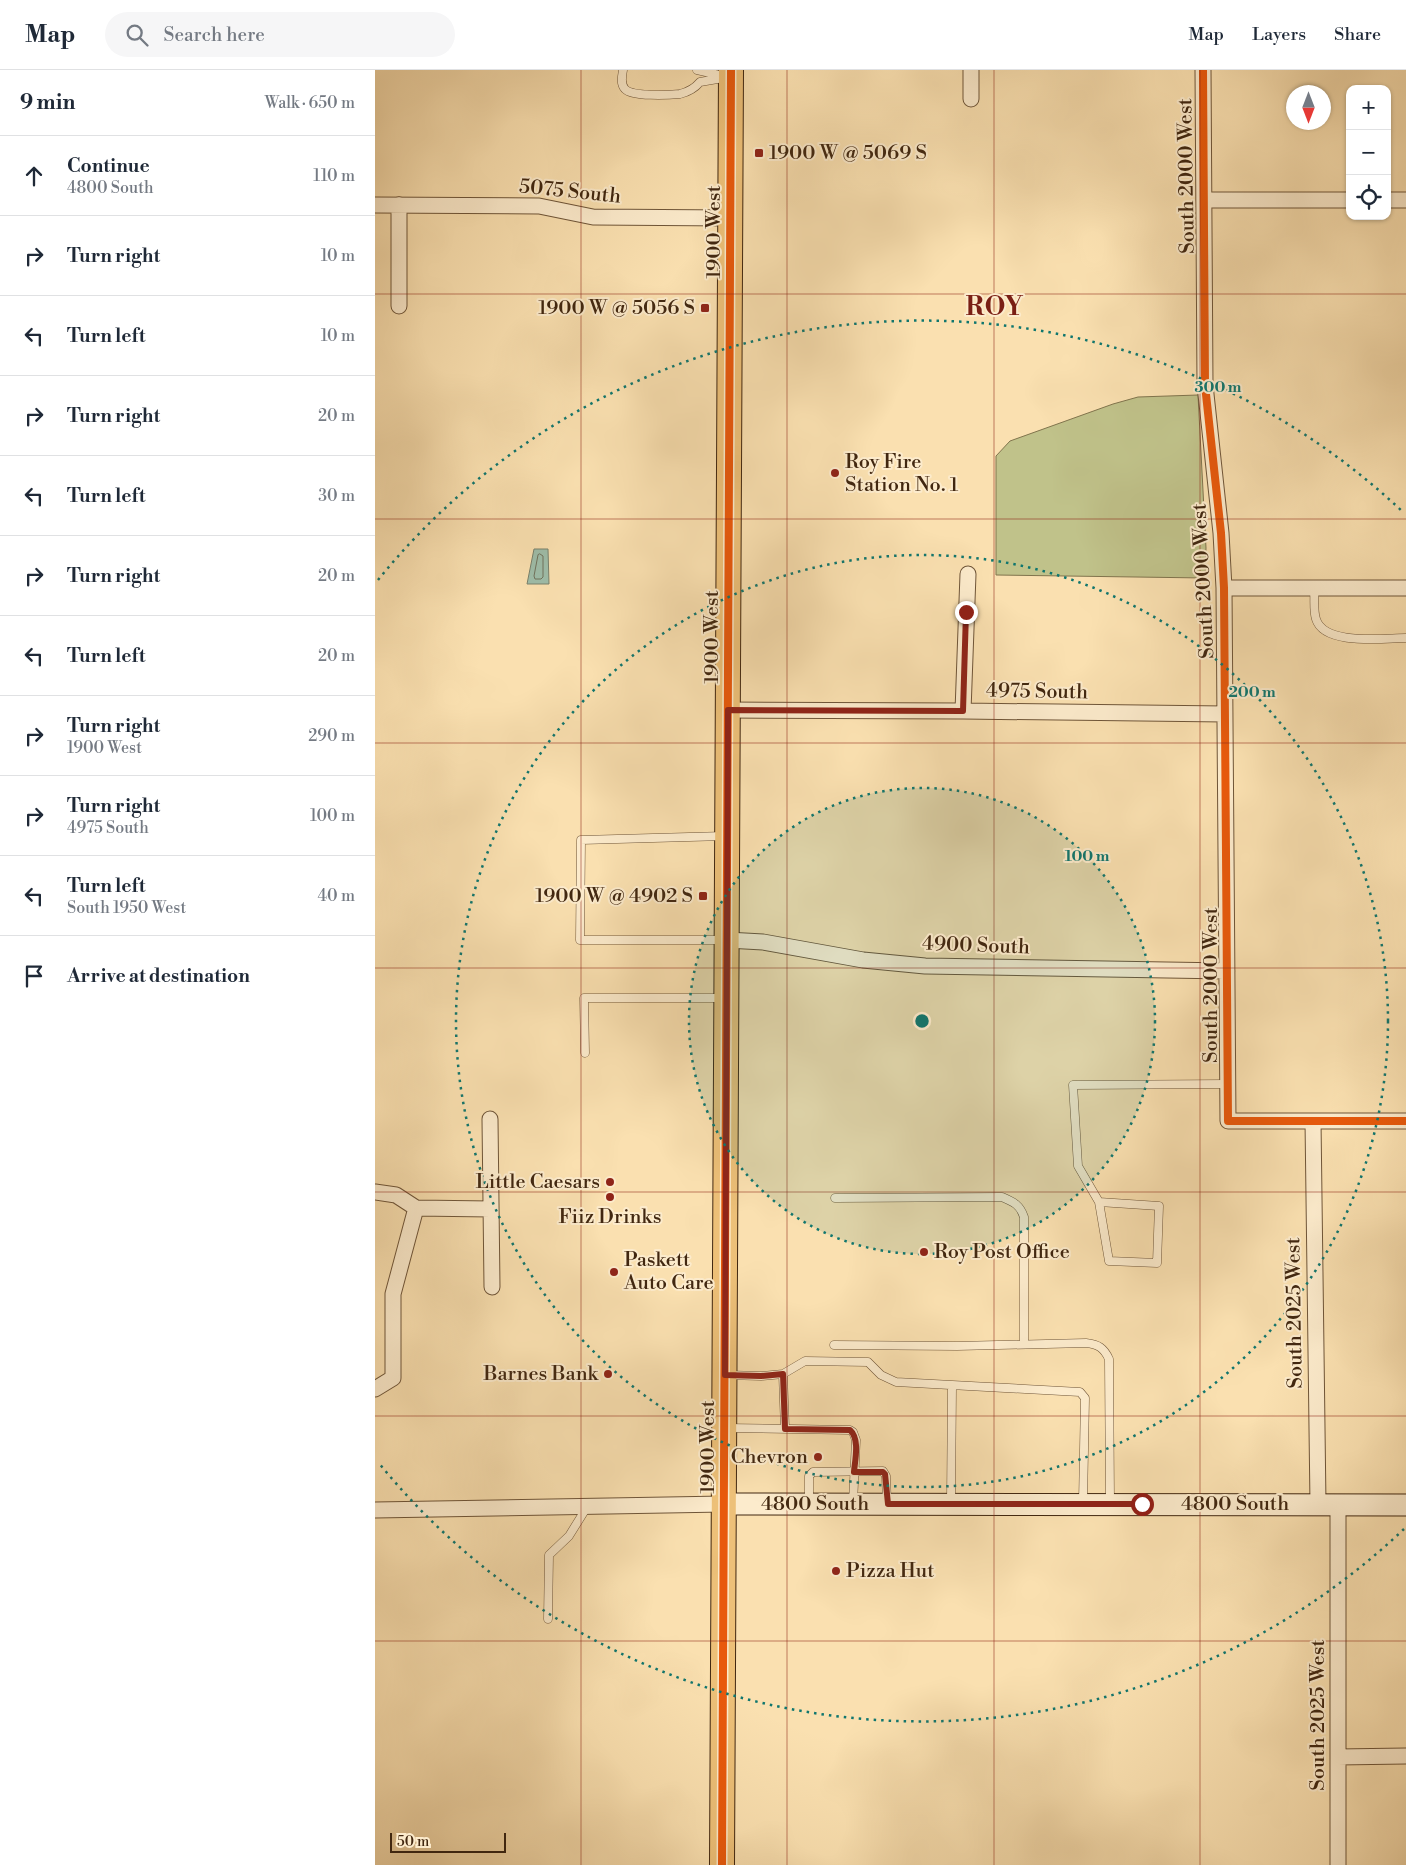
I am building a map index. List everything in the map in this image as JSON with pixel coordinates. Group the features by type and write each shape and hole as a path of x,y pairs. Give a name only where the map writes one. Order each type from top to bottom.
{"main road":[{"name":"1900 West","path":"722,1865 731,74"},
{"name":"4800 South","path":"724,1504 1406,1505"}],"street":[{"path":"971,70 971,99"},
{"name":"South 2000 West","path":"1203,70 1205,385 1221,532 1224,588 1228,1121 1313,1121"},
{"path":"1204,200 1346,200"},
{"path":"1391,200 1406,200"},
{"name":"5075 South","path":"375,205 539,206 593,217 730,218"},
{"path":"399,205 399,306"},
{"path":"963,711 968,574"},
{"path":"1224,588 1406,588"},
{"name":"4975 South","path":"728,710 1225,714"},
{"name":"4900 South","path":"727,940 763,942 863,960 925,966 1227,972"},
{"path":"490,1119 492,1287"},
{"path":"1313,1121 1406,1121"},
{"name":"South 2025 West","path":"1313,1121 1338,1757 1338,1865"},
{"path":"375,1192 396,1196 417,1208 491,1209"},
{"path":"375,1389 393,1378 393,1294 417,1208"},
{"name":"4800 South","path":"375,1510 724,1504"},
{"path":"1338,1757 1406,1756"}],"lane":[{"path":"623,70 622,84 626,90 634,94 679,94 696,87 700,82 731,74"},
{"path":"697,70 731,74"},
{"path":"1314,588 1316,620 1323,629 1332,635 1345,638 1406,638"},
{"path":"727,836 581,840 581,940 727,940"},
{"path":"585,1053 584,998 726,998"},
{"path":"1099,1202 1159,1206 1157,1263 1109,1261 1099,1202 1078,1166 1073,1085 1228,1084"},
{"path":"835,1198 1003,1197 1014,1202 1021,1208 1024,1217 1024,1344"},
{"path":"834,1345 1097,1344 1109,1359 1110,1504"},
{"path":"725,1375 761,1376 783,1374 805,1361 868,1362 881,1375 896,1382 1080,1392 1085,1398 1083,1504"},
{"path":"783,1374 785,1429"},
{"path":"951,1504 952,1386"},
{"path":"724,1428 850,1430 853,1432 856,1440 853,1504"},
{"path":"809,1504 808,1481 810,1473 854,1472 883,1472 885,1474 888,1504"},
{"path":"548,1619 549,1555 569,1536 588,1505"}],"green space":[{"path":"1198,395 1206,548 1205,578 996,575 996,456 1010,441 1113,404 1138,397"}],"water":[{"path":"534,549 548,549 549,584 527,584"}],"cycle path":[{"path":"722,1865 731,70"},
{"path":"1203,70 1205,385 1221,533 1224,588 1228,1121 1406,1121"}],"place":[{"name":"1900 W @ 5069 S","path":"759,153"},
{"name":"1900 W @ 5056 S","path":"705,308"},
{"name":"Roy Fire Station No. 1","path":"835,473"},
{"name":"1900 W @ 4902 S","path":"703,896"},
{"name":"Little Caesars","path":"610,1182"},
{"name":"Fiiz Drinks","path":"610,1197"},
{"name":"Roy Post Office","path":"924,1252"},
{"name":"Paskett Auto Care","path":"614,1272"},
{"name":"Barnes Bank","path":"608,1374"},
{"name":"Chevron","path":"818,1457"},
{"name":"Pizza Hut","path":"836,1571"}],"district":[{"name":"ROY","path":"995,307"}],"route":[{"path":"966,612 963,711 728,710 725,1375 761,1376 783,1374 785,1429 850,1430 853,1432 856,1440 854,1472 883,1472 886,1476 888,1504 1142,1504"}]}
